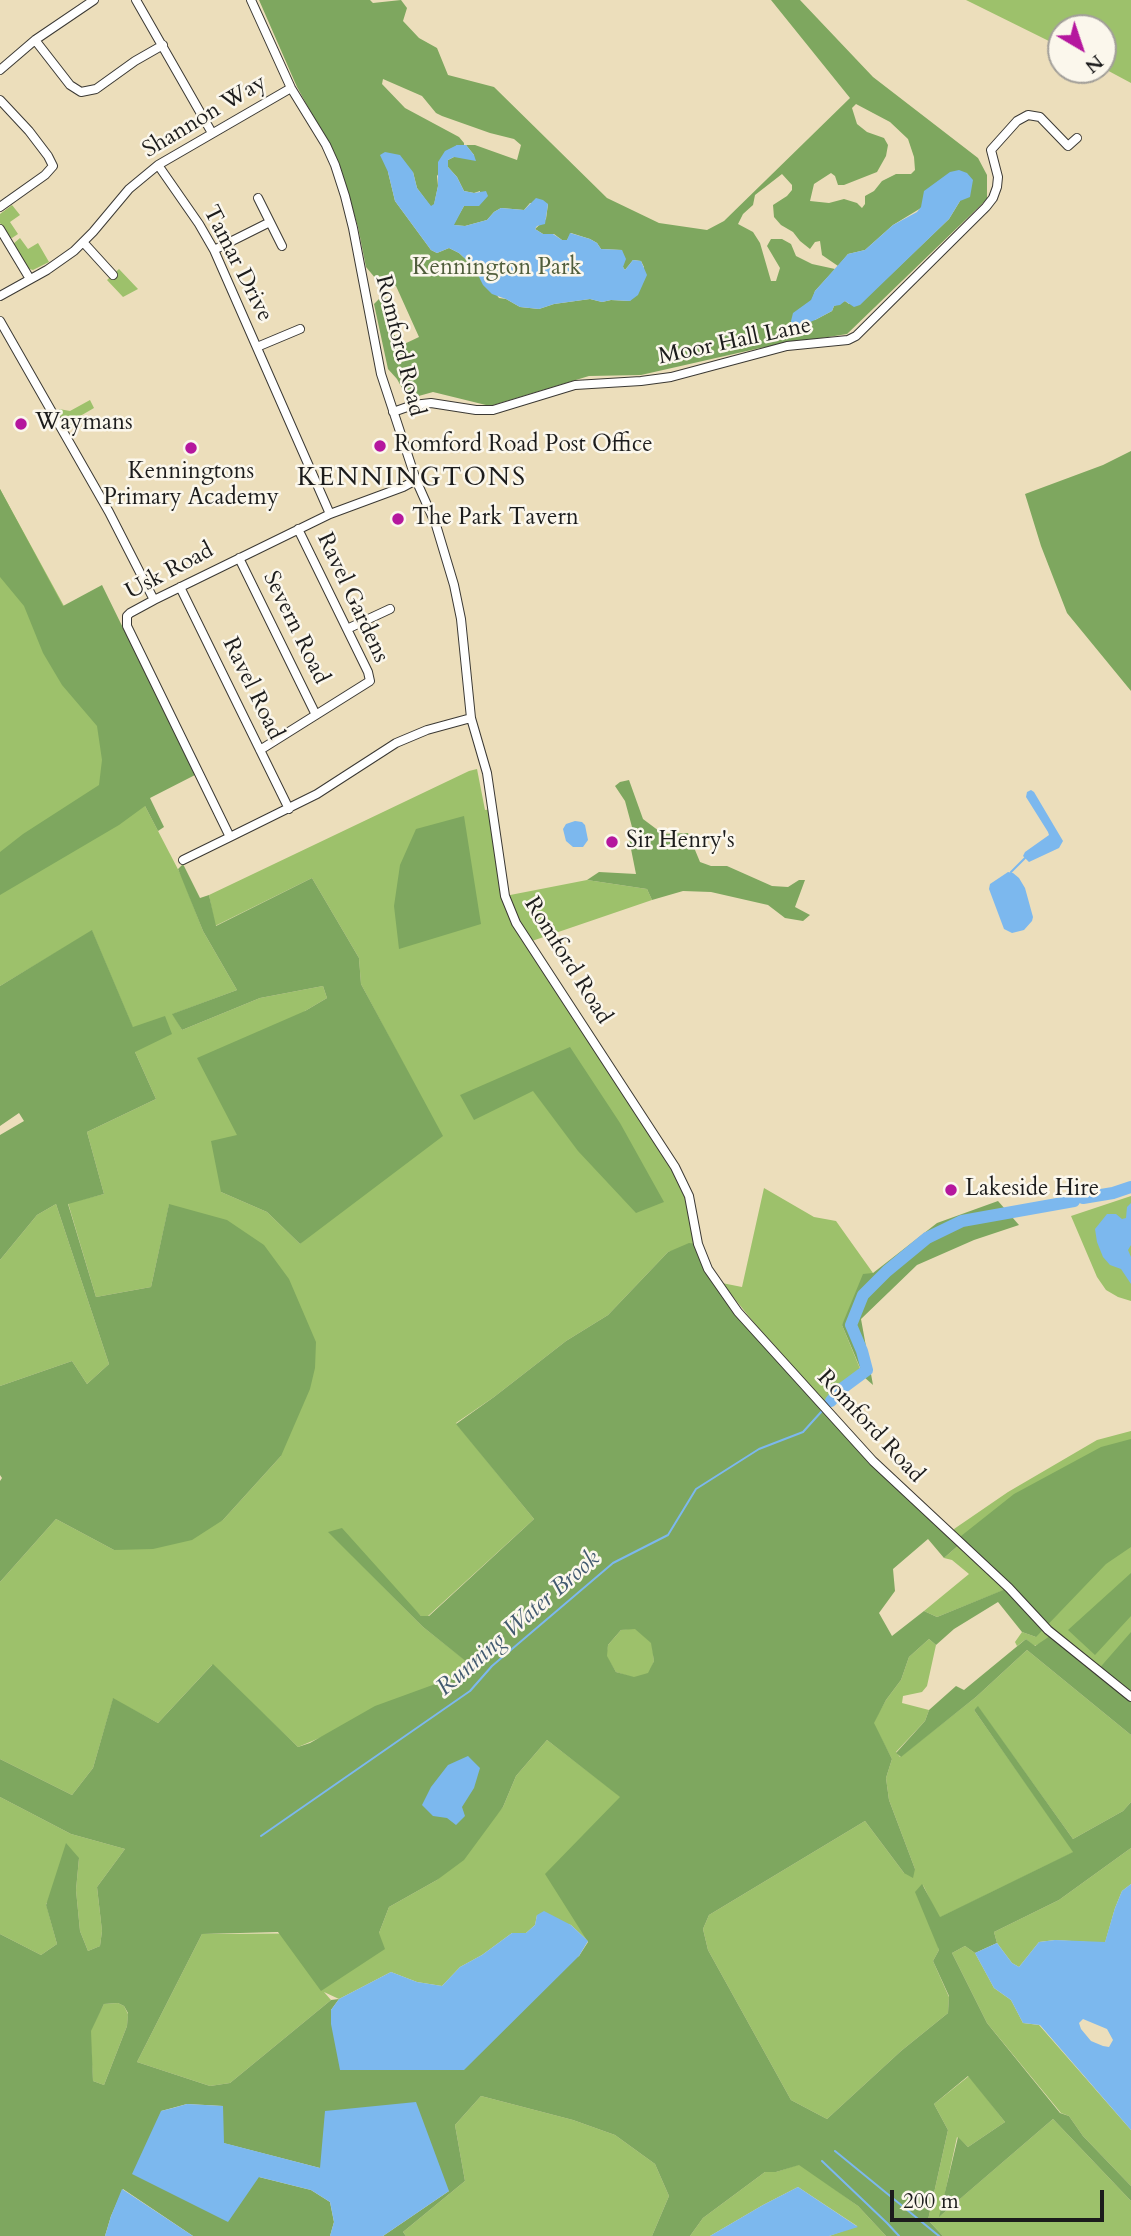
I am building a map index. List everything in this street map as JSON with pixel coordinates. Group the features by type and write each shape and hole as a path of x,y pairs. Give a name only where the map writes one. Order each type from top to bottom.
{"street":[{"path":"0,70 35,40 94,0"},
{"path":"136,0 212,133"},
{"name":"Romford Road","path":"250,0 292,89 326,145 338,175 353,228 375,349 393,412 416,480 432,515 454,585 461,619 471,718 487,772 509,910 681,1178 689,1196 702,1257 714,1281 755,1332 873,1461 1009,1588 1048,1630 1131,1697"},
{"path":"35,40 70,85 81,92 96,89 163,45"},
{"name":"Shannon Way","path":"0,296 63,260 83,242 129,189 158,165 292,89"},
{"path":"0,100 42,147 53,166 45,175 0,207"},
{"name":"Moor Hall Lane","path":"393,412 413,405 431,403 493,410 575,385 671,377 787,346 848,340 856,336 993,198 998,177 991,150 1017,121 1028,115 1040,117 1068,146 1077,138"},
{"name":"Tamar Drive","path":"158,165 214,250 330,514"},
{"path":"258,198 282,246"},
{"path":"214,250 270,222"},
{"path":"0,229 30,279"},
{"path":"83,242 113,275"},
{"path":"0,321 109,512 154,600"},
{"name":"Tamar Drive","path":"257,347 300,329"},
{"name":"Usk Road","path":"230,837 127,626 127,616 298,529 416,480"},
{"name":"Ravel Gardens","path":"260,750 370,681 298,529"},
{"name":"Severn Road","path":"239,558 316,715"},
{"name":"Ravel Road","path":"180,587 289,809"},
{"path":"347,629 390,609"},
{"path":"183,860 333,785 396,743 427,730 471,718"}],"green space":[{"name":"Kennington Park","path":"259,0 370,0 373,3 401,0 407,8 403,21 419,38 437,48 448,75 494,87 607,198 659,223 707,230 724,221 850,98 771,0 800,0 873,77 978,158 987,175 987,199 847,334 760,348 641,375 589,376 490,406 433,392 408,399 388,369 374,304 382,296 393,302 388,321 400,346 419,337 396,286 381,285 366,267 358,227 339,163 297,87","holes":["383,79 422,96 436,113 442,116 514,139 521,145 517,160 475,145 466,145 474,155 448,160 448,167 464,191 480,191 479,206 464,206 453,225 465,226 487,220 501,208 524,210 530,203 548,204 546,219 535,229 543,234 554,234 567,240 571,233 590,239 601,249 622,250 625,270 633,260 641,261 644,267 630,301 602,302 590,299 539,309 520,307 499,298 459,253 449,248 437,253 431,250 395,201 388,172 413,172 417,188 431,207 434,205 438,186 437,176 457,145 464,143 459,137 405,108 382,84","856,104 890,122 908,139 915,170 911,174 896,174 882,181 874,191 865,196 862,208 857,203 844,199 829,203 810,201 814,184 831,173 838,185 844,185 877,172 886,156 888,145 884,138 867,132 857,124 852,108","782,174 792,185 792,190 773,205 774,217 810,249 815,242 820,241 822,255 838,266 848,254 865,250 893,225 921,208 960,201 949,219 884,281 849,304 845,301 834,306 832,311 815,320 793,314 812,300 815,291 835,269 812,264 796,256 791,244 782,239 771,239 767,246 780,268 776,281 771,281 760,243 753,232 738,224 743,214 753,205 755,195"]},
{"path":"966,0 1131,0 1131,83 1117,76 1117,14 1047,14 1047,40"},
{"path":"12,205 20,215 10,222 18,234 12,238 8,237 0,223 0,214"},
{"path":"20,238 28,249 38,243 49,262 33,270 26,268 13,244"},
{"path":"119,269 138,289 123,297 107,280"},
{"path":"90,400 94,408 75,419 71,430 68,430 58,413 59,409 70,411"},
{"path":"1131,451 1131,691 1067,613 1041,546 1025,494 1103,465"},
{"path":"0,489 64,606 150,798 145,806 182,877 203,931 237,990 173,1014 182,1030 260,998 323,986 327,998 305,1011 237,1136 221,1192 267,1212 300,1244 422,1099 361,984 359,958 312,878 215,926 209,895 477,769 485,810 493,809 505,896 587,880 647,889 652,900 529,942 681,1178 698,1244 668,1252 608,1315 566,1341 456,1423 534,1519 428,1616 421,1616 329,1532 423,1627 479,1671 298,1747 212,1665 158,1723 113,1699 93,1768 72,1795 0,1759 0,1582 56,1519 114,1550 223,1520 281,1456 169,1205 151,1287 96,1297 68,1203 104,1194 87,1132 156,1099 135,1052 133,1028 92,931 0,986"},
{"path":"0,489 63,606 102,585 195,775 150,798 164,827 158,831 145,806 119,825 0,895 0,852 99,785 102,760 97,726 62,685 43,653 24,606 0,577"},
{"path":"629,780 643,819 663,834 688,833 700,862 711,866 727,866 772,886 788,887 799,880 805,880 795,907 810,915 803,921 785,918 768,905 711,892 683,891 652,900 647,889 587,880 599,872 636,874 629,839 632,827 625,801 615,786"},
{"path":"464,816 481,924 399,949 394,906 400,865 416,829"},
{"path":"183,864 200,898 209,895 216,926 312,878 359,958 361,984 443,1136 300,1244 267,1212 221,1192 211,1141 237,1135 197,1058 305,1011 327,998 323,986 260,998 182,1030 172,1014 237,990 203,931 178,869"},
{"path":"92,930 133,1027 165,1016 172,1034 135,1052 156,1099 87,1132 104,1194 68,1204 96,1297 151,1287 169,1204 227,1220 264,1245 289,1279 316,1342 315,1368 310,1389 281,1456 223,1520 192,1540 153,1549 114,1550 56,1519 0,1582 0,1386 72,1361 87,1384 109,1364 56,1204 37,1215 0,1260 0,1135 24,1121 19,1113 0,1126 0,986"},
{"path":"570,1047 620,1123 664,1202 636,1213 578,1151 533,1091 474,1120 460,1095"},
{"path":"764,1188 814,1217 836,1221 873,1273 842,1325 861,1371 826,1402 767,1339 722,1283 742,1287"},
{"path":"1131,1196 1131,1301 1106,1290 1097,1277 1071,1216"},
{"path":"998,1201 1019,1225 974,1240 917,1265 861,1319 873,1385 864,1377 842,1325 863,1274 873,1273 937,1223"},
{"path":"56,1204 109,1364 87,1384 72,1361 0,1386 0,1260 37,1215"},
{"path":"689,1243 698,1244 722,1292 825,1407 956,1540 1014,1494 1101,1447 1131,1439 1131,1547 1106,1564 1036,1637 1022,1632 998,1602 954,1629 936,1645 929,1639 909,1657 901,1680 874,1723 892,1759 886,1778 889,1800 915,1869 913,1878 904,1873 865,1821 709,1915 703,1929 708,1950 791,2100 827,2119 901,2051 948,2013 949,1996 933,1961 939,1950 915,1892 922,1884 940,1917 1073,1852 974,1710 978,1706 1073,1839 1123,1811 1131,1802 1131,1848 1059,1900 994,1932 997,1943 975,1953 965,1946 952,1953 987,2023 1060,2113 1069,2116 1083,2136 1131,2186 1131,2201 1053,2119 939,2217 958,2137 968,2147 1005,2122 968,2076 934,2104 948,2130 928,2220 943,2236 886,2236 858,2206 799,2165 776,2172 765,2172 703,2218 690,2236 652,2236 669,2196 655,2164 615,2135 573,2120 481,2096 455,2125 465,2181 403,2232 406,2236 383,2236 449,2191 320,2168 223,2143 223,2106 187,2104 161,2111 259,2177 311,2190 330,2202 334,2222 330,2236 193,2236 123,2189 105,2236 0,2236 0,1934 41,1955 57,1944 46,1905 66,1843 79,1858 76,1890 80,1931 88,1951 100,1946 102,1931 97,1887 125,1849 71,1834 0,1797 0,1759 72,1795 93,1768 113,1698 158,1723 213,1664 298,1747 310,1743 375,1706 471,1671 478,1671 423,1627 328,1532 342,1528 421,1616 429,1616 534,1519 456,1424 566,1341 608,1315 668,1252","holes":["928,1539 944,1558 960,1544 1008,1588 937,1617 924,1611 892,1636 879,1613 895,1591 893,1569","635,1629 651,1643 654,1661 648,1673 634,1677 616,1672 607,1656 608,1645 621,1630","547,1740 620,1797 545,1874 588,1942 579,1956 341,2069 331,2010 339,1999 331,2000 230,2083 210,2086 137,2062 202,1934 278,1932 321,1991 385,1949 379,1933 389,1907 437,1880 464,1860 503,1807 516,1776","118,2003 124,2006 128,2013 127,2026 104,2085 93,2081 91,2031 104,2004"]},
{"path":"1131,1431 1131,1697 1044,1642 1034,1646 1026,1639 1017,1646 1015,1642 1022,1632 1036,1637 1009,1588 937,1617 924,1611 969,1574 952,1560 944,1558 960,1544 956,1540 954,1529 1008,1492 1097,1440"},
{"path":"1131,1573 1131,1616 1095,1655 1068,1630"},
{"path":"635,1628 652,1643 654,1661 649,1674 634,1678 616,1672 606,1656 608,1645 621,1630"},
{"path":"1131,1632 1131,1735 1027,1650 976,1697 901,1757 896,1753 925,1721 929,1710 956,1686 964,1690 1026,1639 1035,1646 1050,1636 1097,1671"},
{"path":"929,1639 936,1645 927,1686 922,1692 903,1696 902,1703 929,1710 925,1721 896,1752 900,1757 976,1697 1027,1650 1131,1735 1131,1802 1123,1811 1073,1839 978,1707 974,1710 1074,1852 939,1918 923,1885 939,1950 933,1961 949,1997 948,2013 901,2051 827,2119 791,2100 708,1950 703,1929 709,1915 865,1821 904,1873 915,1869 889,1800 886,1778 892,1759 873,1723 901,1680 909,1657"},
{"path":"547,1740 621,1797 588,1941 571,1925 537,1915 535,1925 526,1933 512,1933 460,1967 442,1986 417,1982 391,1972 339,1999 324,1992 331,2000 230,2083 210,2086 137,2062 202,1934 379,1933 389,1907 437,1880 503,1807 516,1776"},
{"path":"0,1797 71,1834 125,1849 97,1887 102,1931 100,1946 88,1951 80,1931 76,1890 79,1858 46,1904 57,1944 41,1955 0,1934"},
{"path":"1131,1848 1131,1884 1122,1891 1105,1943 1055,1940 1039,1942 1019,1967 1012,1963 997,1943 994,1932 1059,1900"},
{"path":"965,1946 975,1953 994,1988 1011,2000 1023,2023 1039,2025 1131,2130 1131,2186 1083,2136 1069,2116 1061,2113 987,2023 952,1953"},
{"path":"118,2003 124,2006 128,2014 127,2026 104,2085 93,2081 90,2031 104,2004"},
{"path":"969,2076 1005,2122 968,2147 957,2137 940,2216 1053,2119 1131,2201 1131,2236 943,2236 928,2220 948,2130 934,2104"},
{"path":"481,2096 573,2120 615,2135 655,2164 669,2196 652,2236 406,2236 403,2232 465,2181 455,2125"},
{"path":"800,2164 858,2206 886,2236 829,2236 857,2226 798,2187 710,2236 690,2236 703,2218 765,2172 776,2172"}],"water":[{"path":"457,145 466,145 476,161 454,157 448,160 448,167 464,191 486,191 488,196 479,206 464,206 454,225 465,226 487,220 501,208 524,210 536,198 543,200 548,204 545,224 535,229 543,234 553,234 567,240 570,233 590,239 601,249 622,250 626,259 623,267 625,270 633,260 641,261 647,275 638,295 630,301 602,302 590,299 539,309 520,307 492,294 483,285 474,267 459,253 449,248 437,253 431,250 395,201 388,172 380,155 385,152 400,155 413,172 417,188 431,206 434,204 438,186 438,162 445,151"},
{"path":"959,170 967,173 973,180 970,197 960,201 949,219 860,305 854,307 845,301 815,320 792,326 793,313 811,300 815,291 848,254 865,250 893,225 917,212 921,207 924,191 950,172"},
{"path":"1031,790 1063,841 1059,848 1029,862 1023,856 1025,852 1049,835 1026,797"},
{"path":"575,821 585,825 588,840 583,847 573,847 566,841 563,829 566,824"},
{"path":"1008,872 1019,878 1025,888 1033,917 1024,930 1012,933 1004,929 989,889 990,884"},
{"path":"1131,1203 1131,1245 1128,1250 1131,1257 1131,1284 1121,1269 1110,1265 1103,1257 1095,1229 1107,1214 1126,1218 1127,1207"},
{"path":"468,1756 480,1768 474,1788 462,1807 465,1816 456,1825 447,1818 433,1816 422,1805 431,1787 448,1765"},
{"path":"1131,1884 1131,2130 1040,2025 1023,2023 1011,2000 994,1988 975,1953 997,1943 1012,1963 1019,1967 1039,1942 1105,1942 1122,1891","holes":["1083,2019 1107,2029 1113,2040 1109,2047 1091,2041 1079,2023"]},
{"path":"544,1911 571,1925 588,1941 579,1956 464,2070 340,2070 331,2024 331,2010 339,1999 391,1972 417,1982 442,1986 460,1967 512,1933 526,1933 535,1925 537,1915"},
{"path":"416,2102 449,2191 383,2236 330,2236 334,2222 330,2202 311,2190 259,2177 228,2222 132,2174 161,2111 187,2104 223,2106 224,2143 320,2168 325,2111"},
{"path":"798,2187 858,2227 829,2236 710,2236 763,2205"},
{"path":"122,2189 193,2236 105,2236"}],"waterway":[{"path":"1011,872 1025,858"},
{"path":"1083,1198 1131,1187"},
{"path":"831,1401 840,1390 867,1370 851,1325 863,1295 927,1238 962,1221 1074,1201"},
{"name":"Running Water Brook","path":"261,1836 470,1691 492,1666 613,1563 668,1535 696,1489 759,1449 803,1432 822,1411"},
{"path":"835,2151 939,2236"},
{"path":"822,2161 899,2236"}],"place":[{"name":"Waymans","path":"21,424"},
{"name":"Romford Road Post Office","path":"380,446"},
{"name":"Kenningtons Primary Academy","path":"191,448"},
{"name":"The Park Tavern","path":"398,519"},
{"name":"Sir Henry's","path":"612,842"},
{"name":"Lakeside Hire","path":"951,1190"}],"district":[{"name":"KENNINGTONS","path":"412,479"}]}
